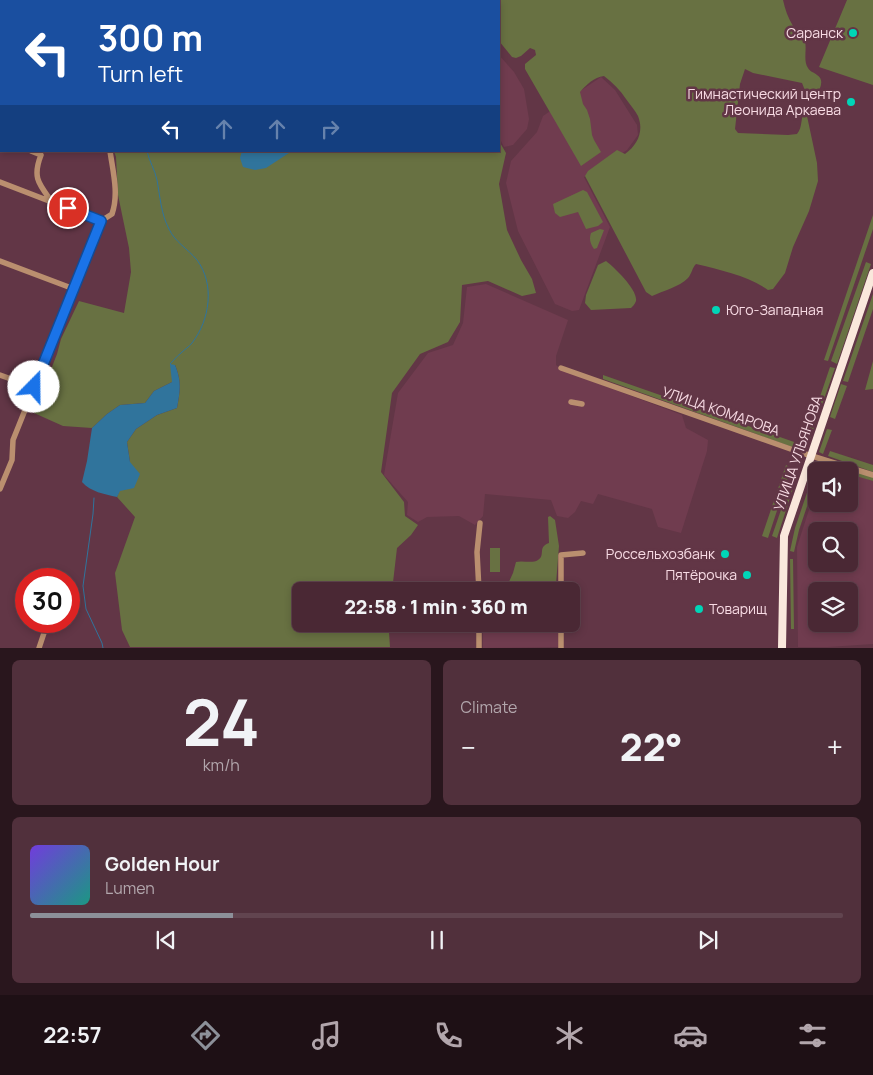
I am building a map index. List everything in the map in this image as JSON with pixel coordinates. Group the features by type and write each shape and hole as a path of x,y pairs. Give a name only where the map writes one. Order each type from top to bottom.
{"main road":[{"name":"УЛИЦА УЛЬЯНОВА","path":"782,648 784,536 873,273"}],"street":[{"path":"0,489 12,460 13,440 101,221 112,214 115,206 115,183 110,152"},
{"path":"40,153 37,164 37,176 39,184 52,202"},
{"path":"0,182 101,221"},
{"path":"0,261 74,290"},
{"name":"УЛИЦА КОМАРОВА","path":"561,368 873,475"},
{"path":"0,375 34,387"},
{"path":"571,402 582,404"},
{"path":"479,582 477,552 480,523"},
{"path":"561,582 561,555 583,552"},
{"path":"479,632 479,648"},
{"path":"561,632 561,648"},
{"path":"39,648 44,633"}],"shaded area":[{"path":"500,56 514,72 524,89 529,119 527,129 513,145 504,147 500,139"},
{"path":"601,77 615,90 637,125 638,135 627,150 584,177 610,227 579,310 572,311 555,304 518,231 506,183 511,161 537,132 543,116"},
{"path":"486,284 568,320 556,356 556,365 562,370 682,415 686,428 708,440 707,451 681,533 658,527 652,509 598,494 593,504 581,501 575,512 568,518 557,516 551,500 485,494 483,516 475,525 459,516 427,517 418,522 407,515 408,502 384,475 398,393 428,353 453,345 463,323 467,287"},
{"path":"858,476 873,481 873,644 798,647 797,547 808,512 858,512"},
{"path":"483,632 559,632 559,647 483,648"}],"green space":[{"path":"500,0 783,0 791,23 805,41 807,65 821,79 820,88 816,96 810,96 802,83 753,73 745,69 740,84 735,129 738,133 797,134 805,111 807,116 817,163 818,181 809,211 793,247 785,273 773,289 768,290 743,277 696,264 688,278 680,284 652,296 646,292 585,176 588,171 617,150 625,154 630,150 639,137 640,132 640,122 637,114 619,90 604,76 588,84 580,92 590,119 592,135 601,152 581,166 525,69 525,64 536,55 535,50 530,48 521,56 512,57 500,42"},
{"name":"Саранск","path":"847,0 873,0 873,85 819,67"},
{"path":"500,143 506,153 499,184 507,230 532,279 536,293 522,296 488,281 462,285 460,322 448,342 420,354 392,393 381,472 404,502 405,516 418,525 411,535 397,548 393,582 292,582 292,632 389,632 390,647 130,647 122,630 115,573 135,517 117,497 130,462 127,442 136,429 157,415 177,408 180,387 175,365 172,382 154,391 145,403 120,405 92,428 63,426 34,413 61,339 79,301 124,313 131,272 129,248 118,195 114,152 500,152"},
{"path":"583,190 587,192 603,222 598,226 586,229 578,212 560,217 555,213 553,204"},
{"path":"873,215 873,229 828,361 824,360"},
{"path":"600,229 604,230 597,248 594,249 590,241 591,233"},
{"path":"606,261 630,285 636,296 635,304 631,308 591,310 585,303 586,295 598,265"},
{"path":"866,262 871,264 837,364 831,361"},
{"path":"873,294 873,309 848,382 843,381"},
{"path":"873,361 873,389 865,390"},
{"path":"830,367 835,368 808,444 803,447"},
{"path":"603,375 797,443 795,448 603,379"},
{"path":"841,384 847,386 835,419 830,417"},
{"path":"827,429 832,430 823,454 819,452"},
{"path":"830,451 873,465 873,472 858,467 858,462 845,462 828,456"},
{"path":"786,465 791,468 768,538 762,536"},
{"path":"858,472 873,477 873,481 858,477"},
{"path":"793,475 797,476 777,538 772,536"},
{"path":"808,490 808,504 794,552 790,551 795,528"},
{"path":"550,516 555,520 559,546 556,582 509,582 516,562 533,562 540,558 543,547 549,543 548,517"},
{"path":"490,548 500,548 500,572 490,572"},
{"path":"790,559 793,559 794,629 791,629"}],"water":[{"path":"242,152 290,152 266,168 255,170 243,167 240,158"},
{"path":"170,364 175,365 180,382 177,408 157,415 136,429 127,442 130,462 140,474 134,488 120,491 117,497 89,488 82,482 92,428 120,405 145,403 154,391 172,382"}],"waterway":[{"path":"147,152 156,176 166,223 175,238 197,260 203,270 208,291 208,302 203,324 191,344 171,365"},
{"path":"94,498 83,586 86,609 103,648"}],"place":[{"name":"Саранск","path":"853,33"},
{"name":"Гимнастический центр Леонида Аркаева","path":"851,102"},
{"name":"Юго-Западная","path":"716,310"},
{"name":"Россельхозбанк","path":"725,554"},
{"name":"Пятёрочка","path":"747,575"},
{"name":"Товарищ","path":"699,609"}],"route":[{"path":"34,387 101,221 68,208"}]}
